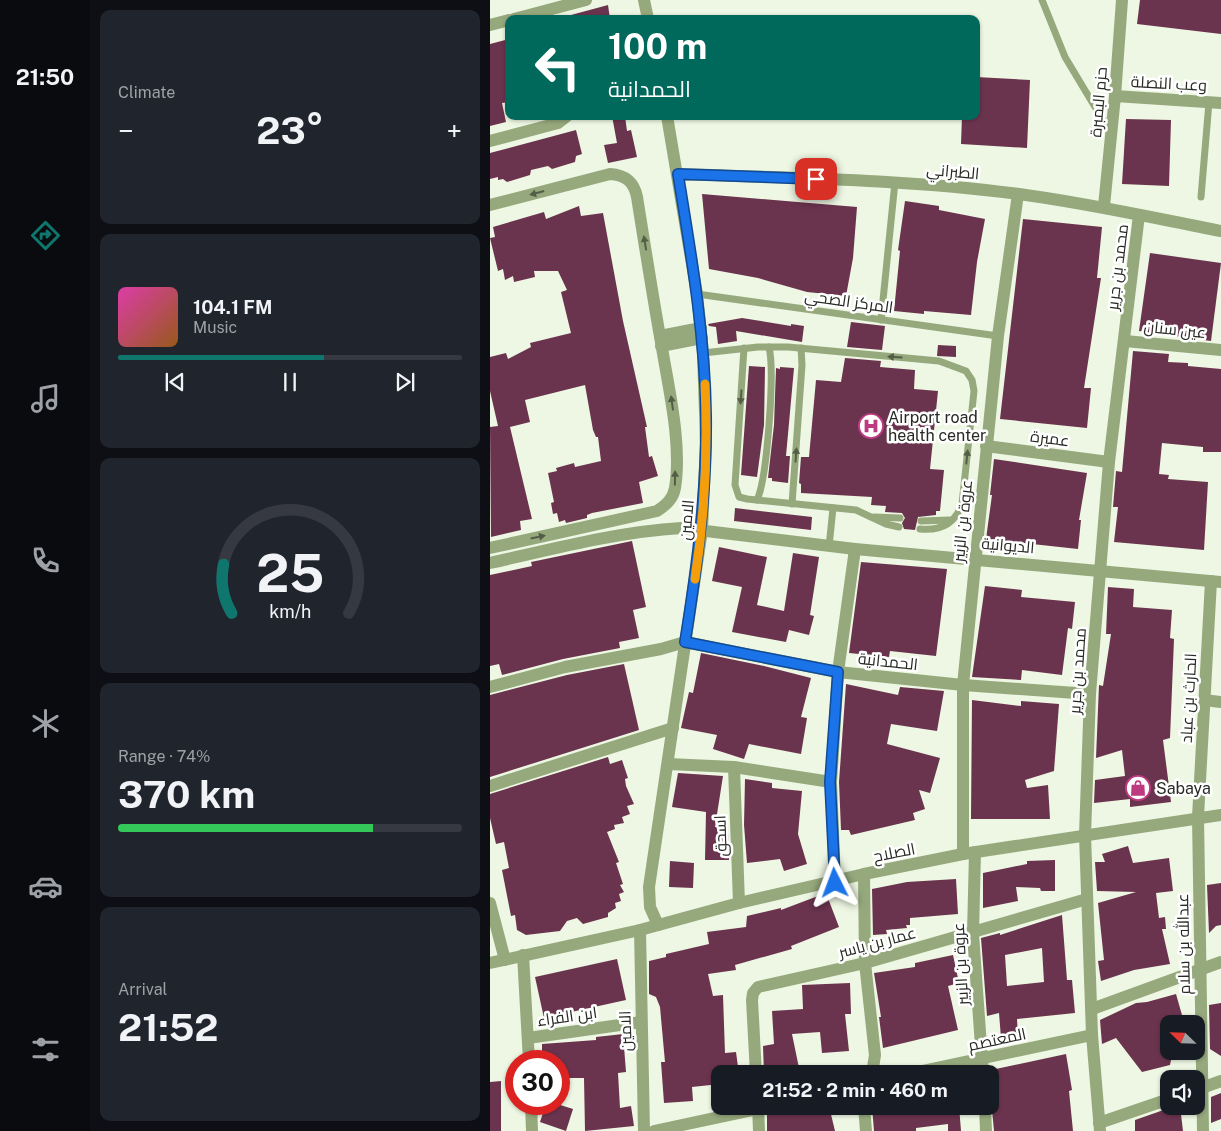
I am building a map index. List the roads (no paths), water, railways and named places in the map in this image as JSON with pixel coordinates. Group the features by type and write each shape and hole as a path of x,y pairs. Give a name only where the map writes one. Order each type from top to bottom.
{"street":[{"path":"528,15 586,0"},
{"path":"644,0 647,15"},
{"name":"حزم البمبرة","path":"1104,206 1122,0"},
{"path":"490,25 505,21"},
{"name":"وعب النصلة","path":"1115,96 1215,102"},
{"path":"490,141 558,123 562,120"},
{"name":"الامين","path":"658,925 650,907 649,887 702,530 706,443 703,353 697,294 668,120"},
{"path":"490,205 610,174 626,177 635,189 637,197 675,432 675,487 664,507 650,513 490,548"},
{"name":"الطبراني","path":"678,174 895,182 1018,194 1104,206 1221,231"},
{"name":"عروة بن الزبير","path":"982,1065 972,934 963,685 974,558 998,336 1018,194"},
{"name":"محمد بن جرير","path":"1099,1127 1092,1035 1087,899 1086,835 1090,694 1109,462 1139,215"},
{"path":"660,341 701,333"},
{"name":"عين سنان","path":"1125,341 1221,350"},
{"name":"عميرة","path":"986,446 1109,462"},
{"name":"الديوانية","path":"490,563 652,530 680,528 855,549 974,558 1216,581"},
{"path":"835,883 830,782 838,672 855,549"},
{"name":"الحارث بن عباد","path":"1198,817 1204,700 1216,581"},
{"path":"490,687 566,667 661,649 685,642"},
{"name":"الحمدانية","path":"685,642 838,672 963,685 1090,694"},
{"path":"1204,700 1221,702"},
{"path":"490,786 673,728"},
{"path":"668,764 734,767 830,782"},
{"name":"اسحق","path":"734,767 739,903"},
{"name":"الصلاح","path":"490,963 640,930 739,903 835,883 864,874 969,853 1221,815"},
{"name":"عبدالله بن سلام","path":"1198,817 1200,970 1198,1070"},
{"path":"864,874 865,964 875,1055 873,1065"},
{"name":"عمار بن ياسر","path":"756,1065 752,1000 753,993 758,987 865,964 1087,899"},
{"path":"490,903 505,960"},
{"name":"الامين","path":"640,930 644,1131"},
{"name":"ابن الفراء","path":"523,955 529,1050"},
{"path":"1092,1009 1221,962"},
{"name":"ابن الفراء","path":"528,1038 641,1022"},
{"name":"المعتصم","path":"952,1065 1092,1035"},
{"path":"1205,1087 1221,1081"},
{"path":"1099,1127 1160,1103"},
{"path":"531,1115 532,1131"},
{"path":"654,1131 726,1115"},
{"path":"759,1131 761,1115"},
{"path":"865,1115 866,1131"},
{"path":"985,1115 986,1131"},
{"name":"عبدالله بن سلام","path":"1201,1115 1203,1131"}],"lane":[{"path":"1042,0 1065,57 1111,134"},
{"path":"1201,197 1215,102"},
{"path":"881,320 895,182"},
{"name":"المركز الصحي","path":"697,294 998,336"},
{"path":"757,500 763,480 772,368 770,347"},
{"path":"744,348 735,489 743,499 856,510 886,524 899,527"},
{"path":"703,353 744,348 801,348 939,361 954,365 970,375 974,391 962,504 953,520 939,529 920,529"},
{"path":"792,504 802,365 801,348"},
{"path":"829,546 832,508"},
{"path":"874,517 900,518"},
{"path":"921,521 939,522 953,520"}],"place":[{"name":"Airport road health center","path":"871,426"},
{"name":"Sabaya","path":"1138,788"}]}
